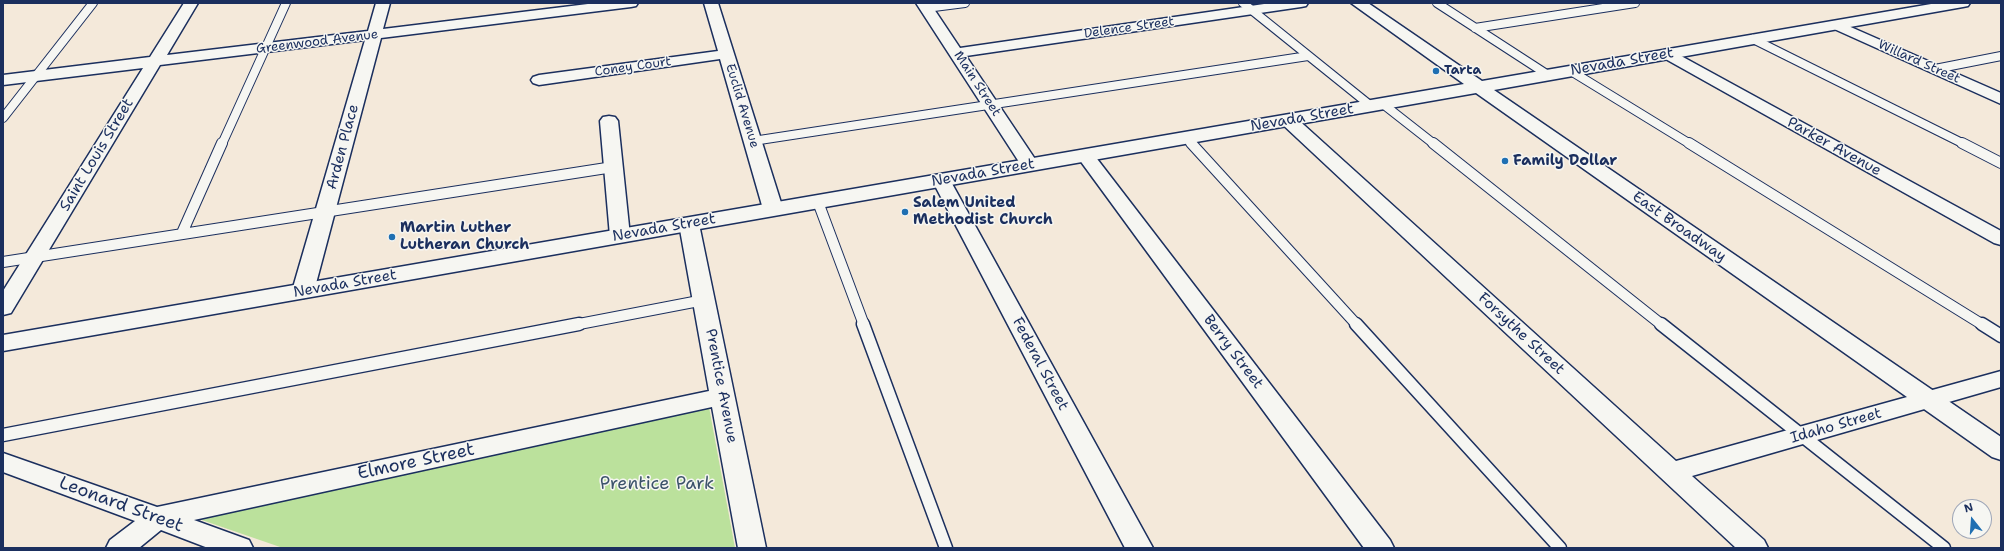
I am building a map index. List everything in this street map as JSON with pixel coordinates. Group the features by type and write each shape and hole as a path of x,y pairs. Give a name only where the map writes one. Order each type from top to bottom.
{"street":[{"name":"Saint Louis Street","path":"3,308 191,3"},
{"name":"Arden Place","path":"303,291 383,3"},
{"name":"Greenwood Avenue","path":"3,80 266,48 567,7 631,3"},
{"name":"Euclid Avenue","path":"711,3 773,209"},
{"name":"Delence Street","path":"956,53 1247,7 1301,3"},
{"name":"East Broadway","path":"1358,3 2001,450"},
{"name":"Nevada Street","path":"3,343 1963,3"},
{"name":"Main Street","path":"924,6 1030,165"},
{"name":"Willard Street","path":"1837,25 2001,99"},
{"name":"Coney Court","path":"539,80 726,54"},
{"name":"Parker Avenue","path":"1667,54 2001,239"},
{"name":"Forsythe Street","path":"1288,120 1754,548"},
{"path":"609,121 620,236"},
{"name":"Berry Street","path":"1085,155 1380,548"},
{"name":"Federal Street","path":"941,180 1139,548"},
{"name":"Prentice Avenue","path":"690,224 752,548"},
{"name":"Idaho Street","path":"1671,472 2001,379"},
{"name":"Elmore Street","path":"120,548 157,518 723,396"},
{"name":"Leonard Street","path":"3,462 239,548"}],"lane":[{"path":"3,118 94,3"},
{"path":"182,233 286,3"},
{"path":"924,6 965,3"},
{"path":"1437,3 1548,75"},
{"path":"1475,28 1635,3"},
{"path":"1247,7 1308,56 1377,105 1944,548"},
{"path":"1753,39 2001,163"},
{"path":"753,141 1308,56"},
{"path":"1935,69 2001,56"},
{"path":"1571,71 2001,336"},
{"path":"1186,138 1560,548"},
{"path":"3,262 326,210 613,167"},
{"path":"818,202 946,548"},
{"path":"3,435 704,300"}],"green space":[{"name":"Prentice Park","path":"709,407 735,548 283,548 196,518"}],"place":[{"name":"Tarta","path":"1436,71"},
{"name":"Family Dollar","path":"1505,161"},
{"name":"Salem United Methodist Church","path":"905,212"},
{"name":"Martin Luther Lutheran Church","path":"392,237"}]}
